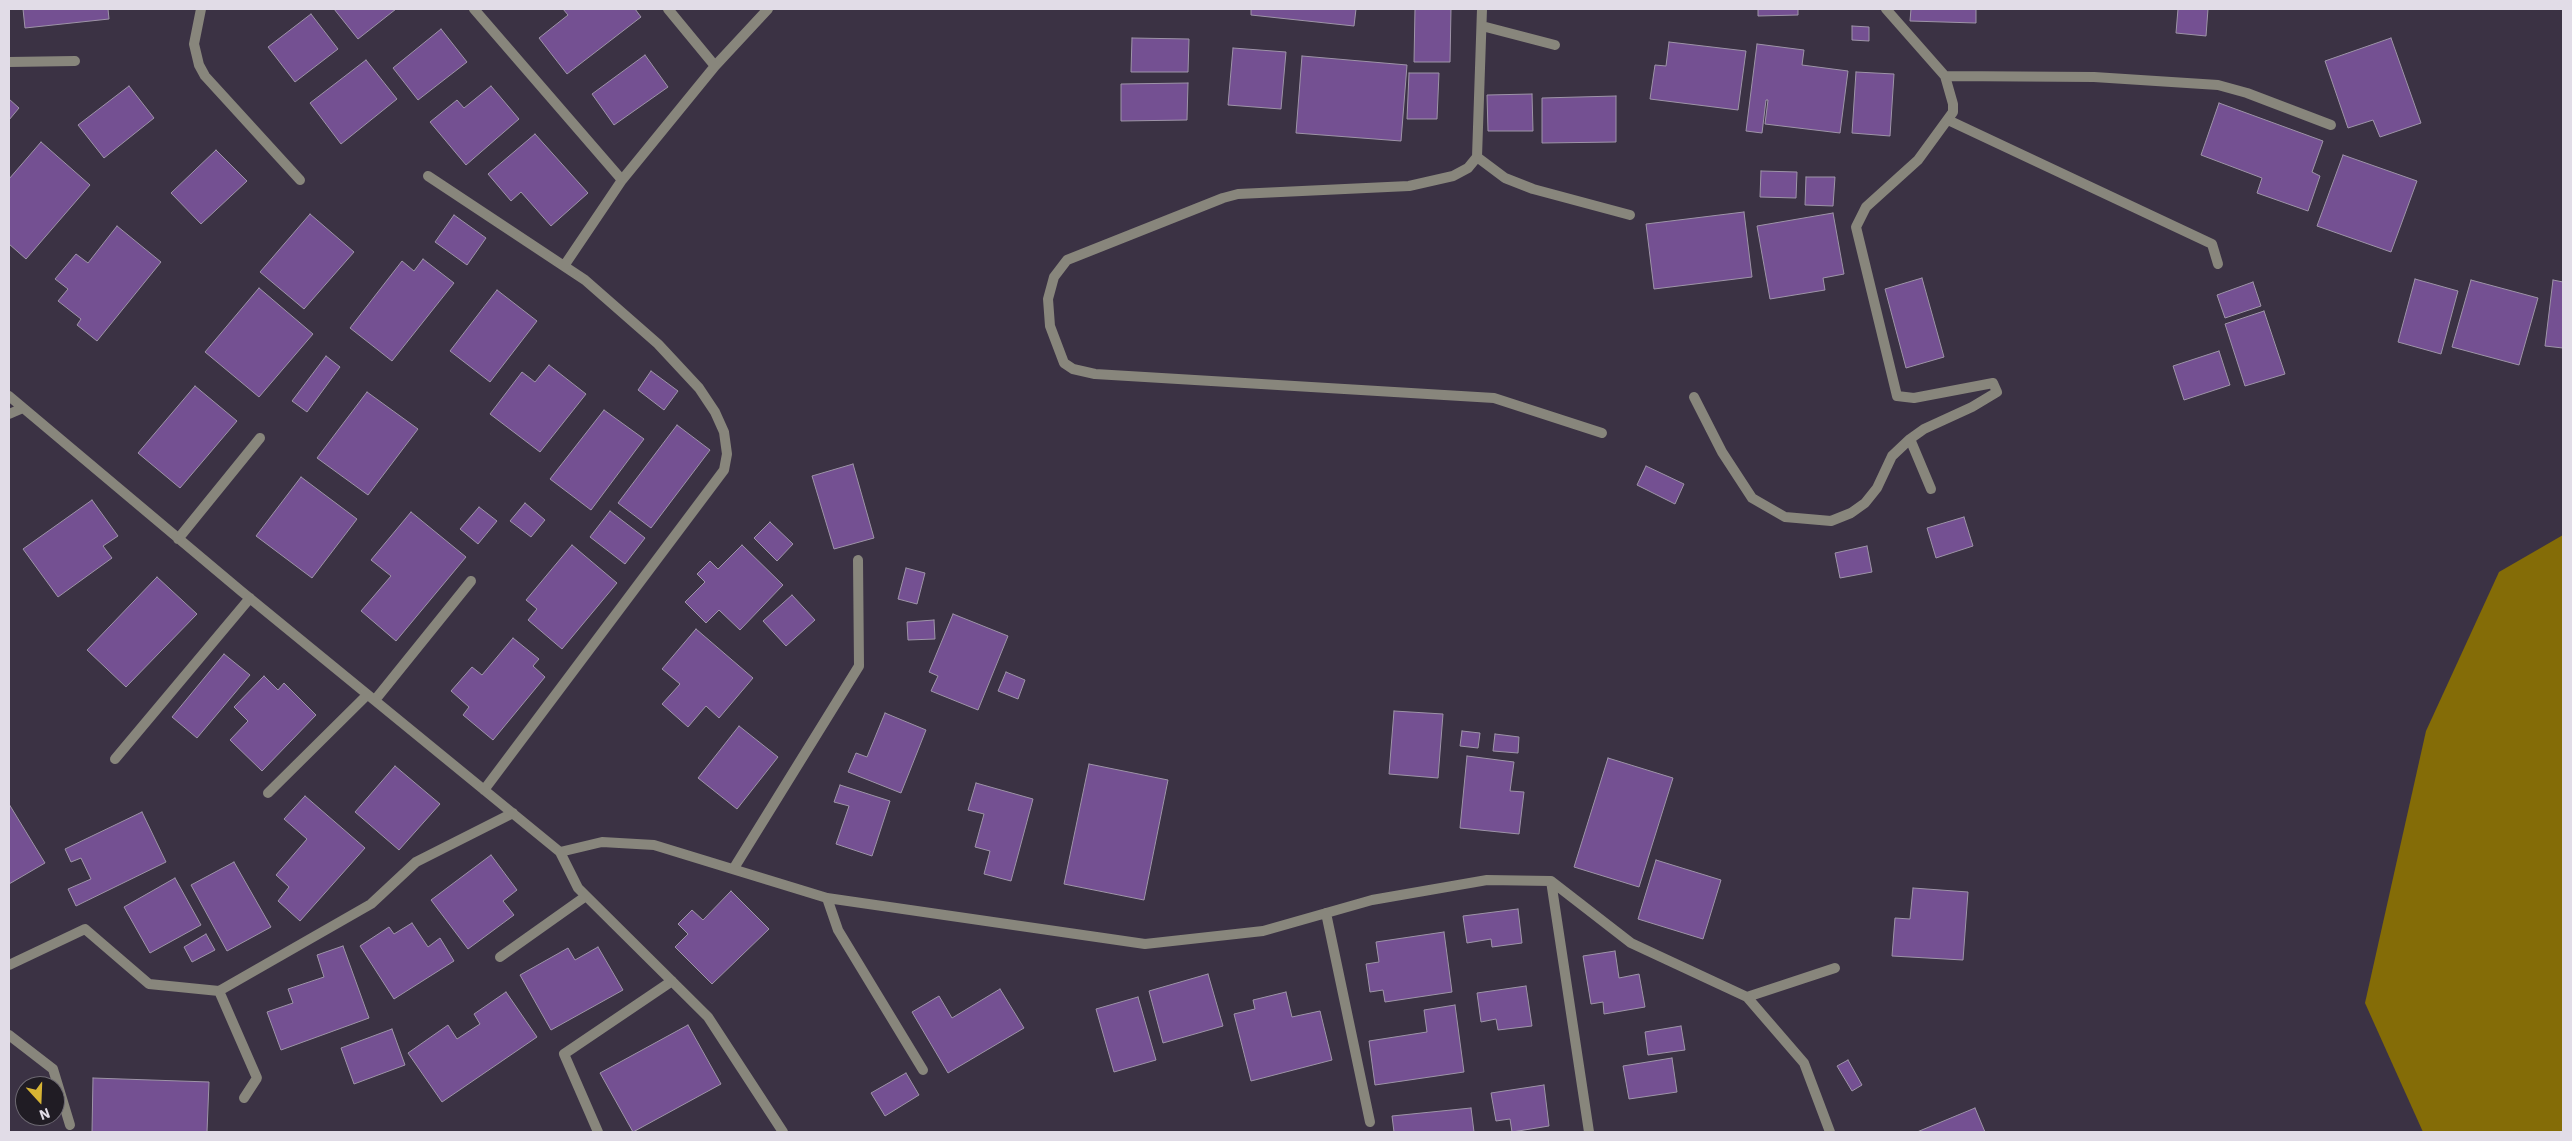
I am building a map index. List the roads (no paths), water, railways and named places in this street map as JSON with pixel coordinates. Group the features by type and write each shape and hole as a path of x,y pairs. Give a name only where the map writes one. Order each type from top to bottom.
{"street":[{"path":"200,9 194,44 199,65 205,76 300,180"},
{"path":"474,9 622,180"},
{"path":"668,9 715,66"},
{"path":"564,266 622,180 715,66 768,9"},
{"path":"1482,9 1476,157 1468,168 1453,176 1409,186 1238,194 1067,260 1054,277 1048,299 1050,326 1058,352 1064,363 1073,369 1095,374 1494,398 1602,432"},
{"path":"1694,397 1722,452 1752,498 1785,517 1831,521 1851,513 1865,504 1877,488 1892,456 1924,429 1972,407 1997,392 1993,383 1914,398 1897,396 1856,227 1866,208 1918,160 1953,112 1953,104 1945,76 1886,9"},
{"path":"1482,26 1555,45"},
{"path":"9,62 75,61"},
{"path":"1945,76 2094,77 2218,85 2247,93 2331,125"},
{"path":"1948,120 2212,244 2218,264"},
{"path":"1476,157 1505,178 1533,189 1630,215"},
{"path":"428,176 585,280 658,344 699,388 715,412 724,432 728,454 724,470 484,790"},
{"path":"9,396 178,539 560,852 578,888 708,1017 783,1132"},
{"path":"9,414 23,408"},
{"path":"178,539 260,438"},
{"path":"1910,440 1931,489"},
{"path":"734,868 859,666 858,560"},
{"path":"268,793 371,697 471,581"},
{"path":"115,758 250,598"},
{"path":"9,964 85,928 149,984 219,991 371,904 416,862 513,814"},
{"path":"560,852 602,842 654,845 827,898 1145,944 1263,931 1372,900 1487,880 1551,881 1631,943 1747,997 1804,1063 1830,1132"},
{"path":"1551,881 1589,1132"},
{"path":"500,957 586,896"},
{"path":"827,898 838,930 923,1070"},
{"path":"1326,913 1370,1122"},
{"path":"1747,997 1835,968"},
{"path":"598,1132 564,1054 672,981"},
{"path":"219,991 257,1078 244,1098"},
{"path":"9,1035 53,1069 70,1125"}]}
